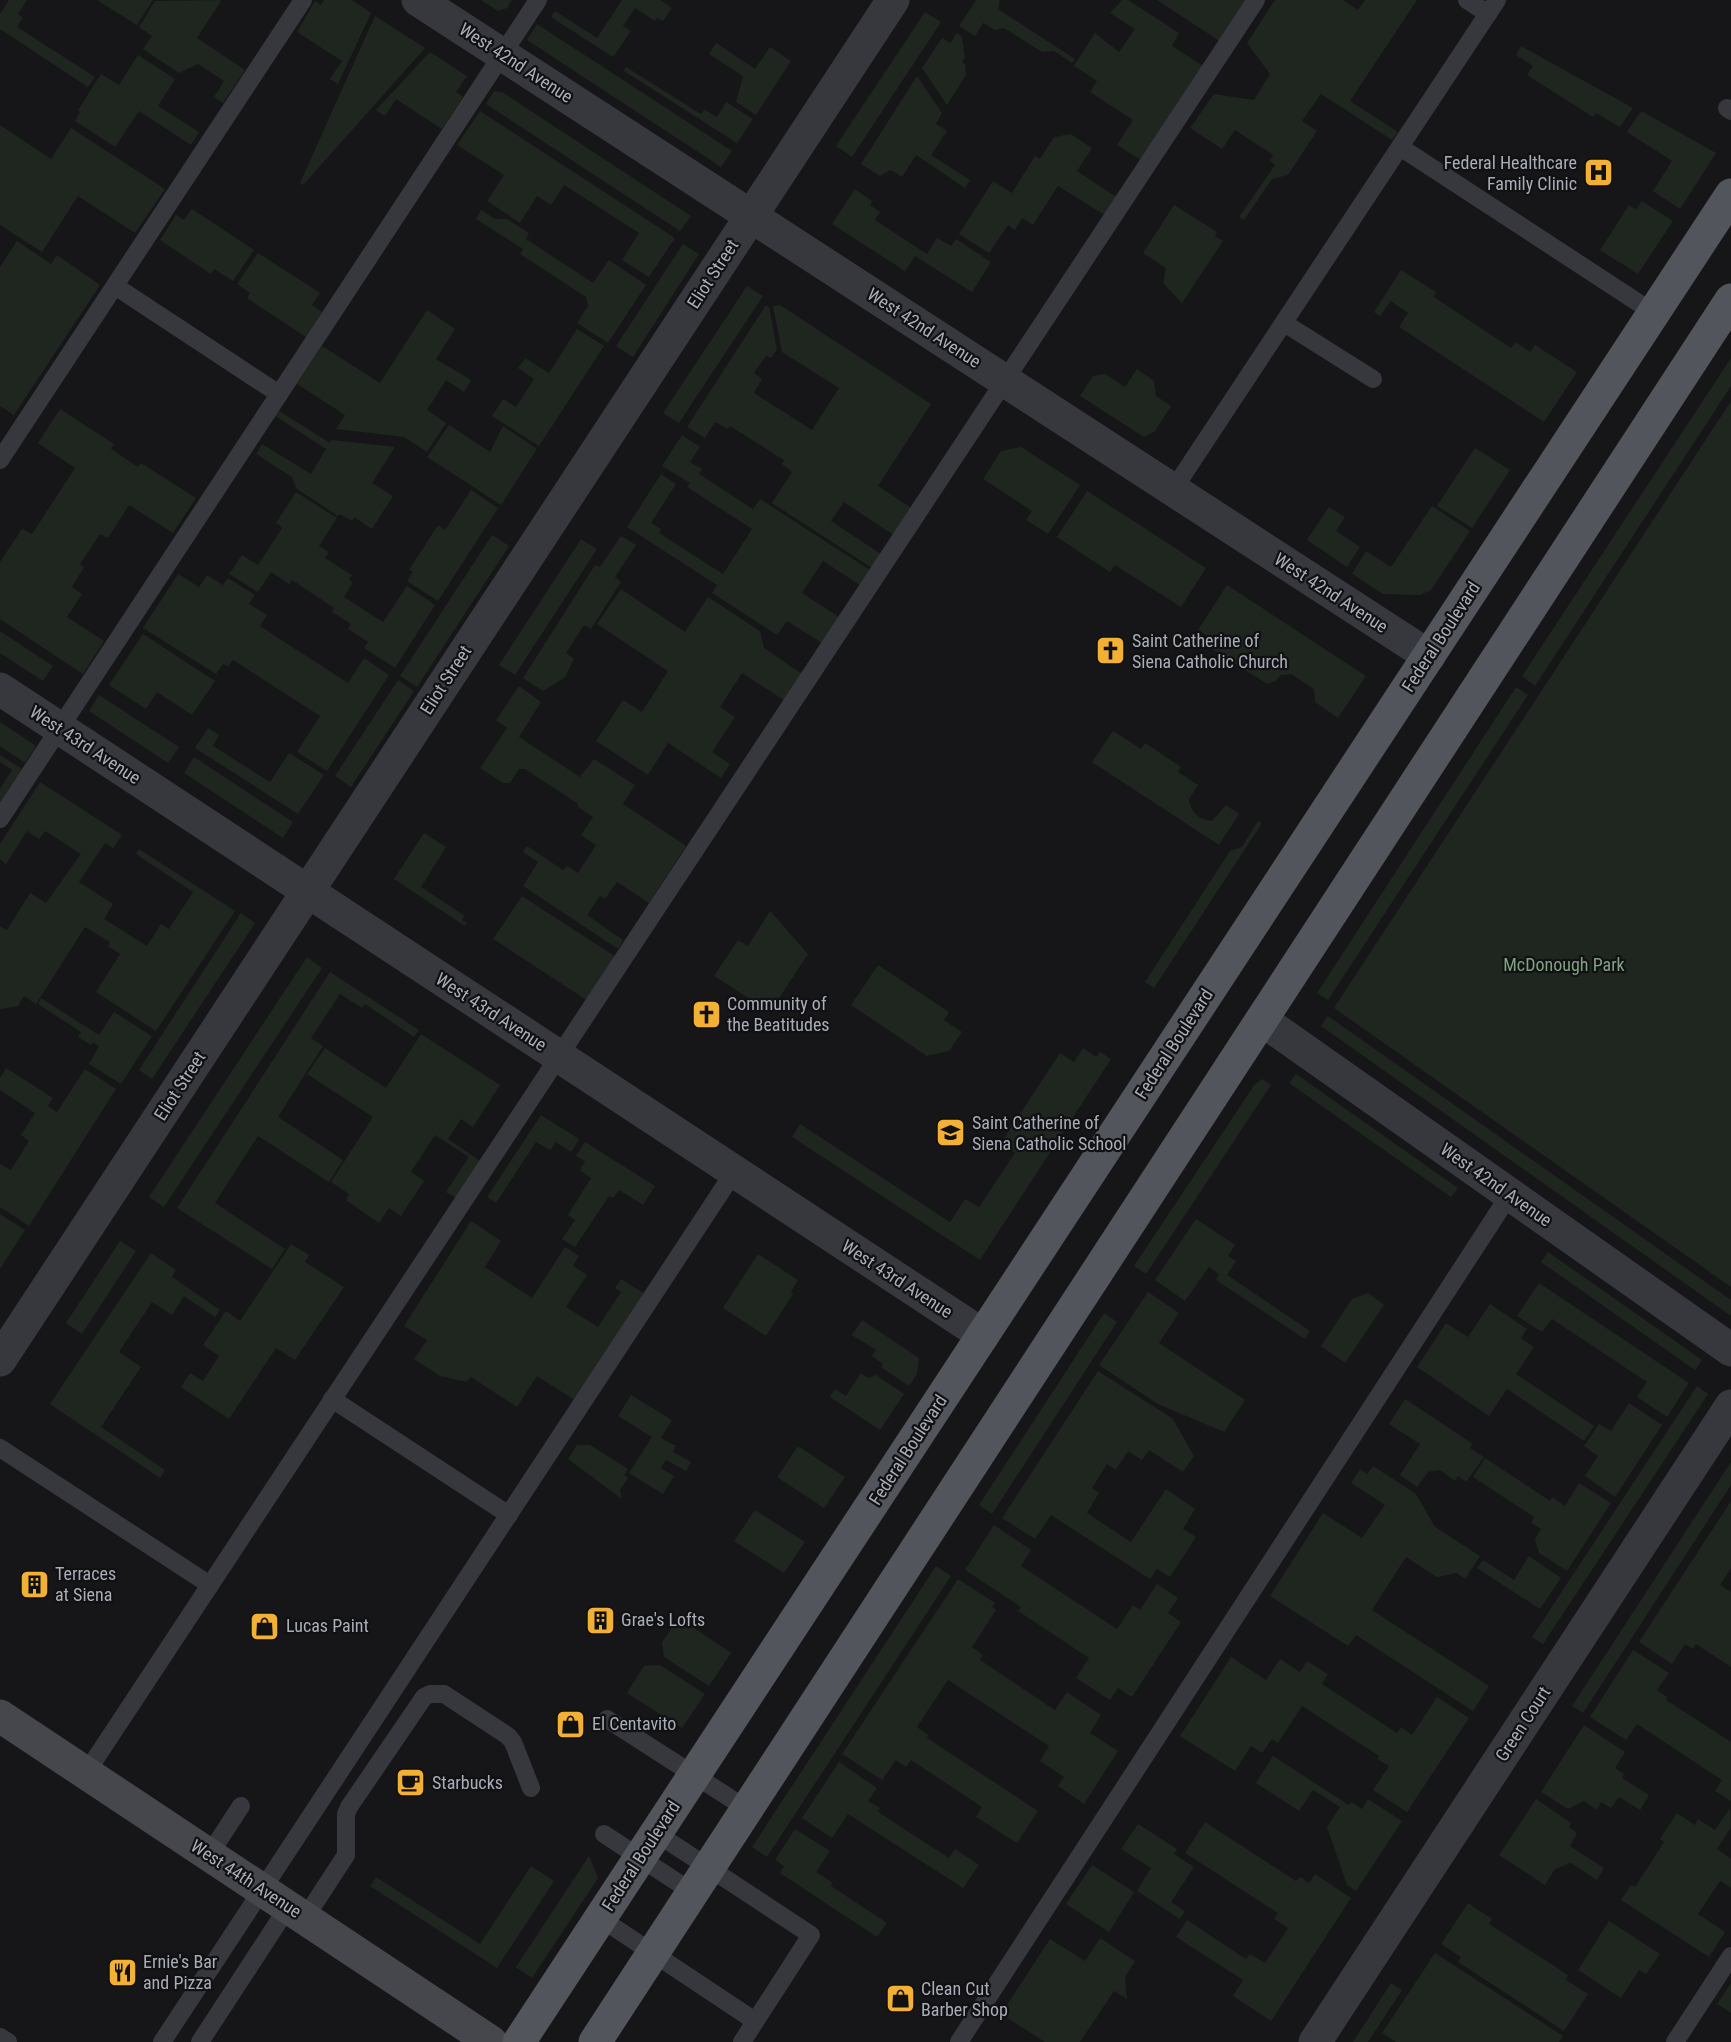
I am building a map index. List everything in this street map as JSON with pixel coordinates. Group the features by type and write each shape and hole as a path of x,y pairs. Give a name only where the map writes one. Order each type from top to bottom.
{"main road":[{"name":"Federal Boulevard","path":"519,2042 1731,195"},
{"path":"595,2042 1731,300"}],"street":[{"name":"West 42nd Avenue","path":"418,0 1429,656"},
{"name":"Eliot Street","path":"0,1360 893,0"},
{"name":"West 43rd Avenue","path":"0,688 983,1335"},
{"name":"West 42nd Avenue","path":"1262,1020 1731,1350"},
{"name":"Green Court","path":"1316,2042 1731,1406"},
{"name":"West 44th Avenue","path":"2,1722 86,1773 491,2042"}],"lane":[{"path":"0,460 303,0"},
{"path":"0,819 538,0"},
{"path":"86,1773 1256,0"},
{"path":"1173,490 1492,7 1467,0"},
{"path":"1400,147 1654,313"},
{"path":"115,286 279,394"},
{"path":"1284,323 1373,380"},
{"path":"200,2042 285,1905 509,1515 735,1173"},
{"path":"959,2042 1510,1194"},
{"path":"332,1399 509,1515"},
{"path":"0,1448 210,1586"},
{"path":"162,2042 285,1905 346,1855 346,1814 349,1808 419,1702 430,1694 444,1694 508,1736 513,1742 531,1788"},
{"path":"607,1719 747,1809"},
{"path":"209,1855 241,1806"},
{"path":"604,1833 648,1845 701,1880 811,1935 742,2042"},
{"path":"648,1845 701,1880"},
{"path":"600,1918 755,2021"},
{"path":"1675,2042 1731,1956"},
{"path":"0,2037 8,2042"}],"green space":[{"path":"9,0 27,0 18,14 23,18 17,27 95,77 88,87 0,29 0,14"},
{"path":"97,0 153,0 137,25"},
{"path":"324,0 352,0 371,13 338,84 330,79 342,61 297,32 315,1 321,5"},
{"path":"481,0 512,0 507,8 498,11"},
{"path":"622,0 660,0 672,8 663,21 657,18 655,21 635,8 623,26 631,31 613,57 551,17 555,11 597,38"},
{"path":"976,0 1000,0 998,9 1075,59 1072,63 1054,51 1042,52 1004,28 995,30 983,23 975,36 959,26"},
{"path":"1122,0 1128,0 1179,33 1172,46 1206,68 1144,162 1117,145 1133,120 1090,92 1097,81 1074,66 1095,33 1119,52 1135,29 1110,13"},
{"path":"1157,0 1248,0 1221,42"},
{"path":"1275,0 1343,0 1358,10 1365,0 1417,0 1350,101 1398,132 1392,140 1321,94 1302,121 1317,131 1288,175 1272,179 1244,220 1239,217 1275,165 1270,160 1273,155 1235,130 1222,149 1190,128 1214,94 1254,100 1270,74 1247,43"},
{"path":"155,1 221,1 197,38 245,70 223,103 214,97 224,81 198,64 179,73 143,49 152,36 139,27"},
{"path":"925,12 941,22 852,157 836,146"},
{"path":"375,16 425,48 303,185 300,183"},
{"path":"537,24 732,151 721,167 527,40"},
{"path":"957,33 962,37 965,58 962,62 965,64 966,75 947,105 922,68 942,38 950,43"},
{"path":"716,43 755,69 770,47 791,61 756,115 736,102 743,76 709,54"},
{"path":"1521,46 1633,108 1620,127 1596,113 1593,117 1527,75 1533,66 1516,55"},
{"path":"430,52 467,76 456,92 463,97 442,129 396,99 385,116 376,110"},
{"path":"138,55 175,79 158,106 199,132 191,145 139,111 115,147 75,121 80,112 78,110 101,74 119,85"},
{"path":"626,67 701,114 705,110 717,117 726,102 753,119 737,143 624,71"},
{"path":"917,76 942,113 936,124 947,131 931,155 970,180 965,188 916,155 902,177 891,170 880,176 861,164"},
{"path":"494,91 502,92 691,216 680,231 486,104"},
{"path":"480,111 675,238 649,277 622,260 639,233 564,185 551,205 537,196 520,223 487,201 504,175 457,145"},
{"path":"1641,111 1716,153 1680,209 1653,191 1672,161 1627,132"},
{"path":"0,125 51,159 71,128 165,189 135,233 78,196 42,252 0,225"},
{"path":"1071,134 1092,148 1077,171 1118,198 1106,216 1058,186 1033,225 1022,218 1015,230 1008,225 989,253 959,234 993,181 1012,193 1035,156 1040,159 1054,137"},
{"path":"855,189 872,201 870,205 880,212 875,220 927,254 937,238 951,246 956,239 991,262 972,292 915,256 905,271 832,224"},
{"path":"1642,201 1673,221 1638,274 1600,250 1629,205 1636,209"},
{"path":"1174,205 1217,232 1215,236 1223,241 1182,303 1163,283 1166,268 1143,253"},
{"path":"192,209 254,250 233,281 214,269 211,274 160,240 176,215 184,220"},
{"path":"481,210 495,219 507,219 529,233 526,239 593,283 609,260 646,285 608,343 577,323 588,306 586,297 520,254 523,249 476,219"},
{"path":"17,241 51,264 57,255 100,285 14,415 0,406 0,267"},
{"path":"683,244 699,254 633,357 616,346"},
{"path":"258,253 320,293 312,305 322,312 306,337 247,298 250,293 237,284"},
{"path":"1401,270 1436,292 1434,297 1511,348 1516,342 1530,352 1535,345 1577,372 1544,422 1399,327 1408,313 1391,301 1380,316 1374,312"},
{"path":"747,286 763,296 679,423 663,413"},
{"path":"766,305 769,307 777,349 771,358 766,356 754,373 762,379 754,393 812,430 839,388 782,352 773,306 780,305 931,404 878,486 913,509 895,536 844,502 831,521 881,554 872,568 772,503 792,472 782,464 784,460 730,426 728,429 715,422 705,438 687,427"},
{"path":"427,310 455,329 436,359 471,380 464,392 446,380 427,410 446,423 427,452 404,437 336,429 345,415 297,384 322,346 380,383"},
{"path":"577,329 604,346 539,446 492,416 503,399 516,407 534,379 518,368 525,358 549,373"},
{"path":"1731,358 1731,386 1535,686 1522,676"},
{"path":"1137,369 1154,381 1156,396 1171,406 1155,431 1144,437 1080,396 1093,376 1105,374 1125,387"},
{"name":"McDonough Park","path":"1731,401 1731,1287 1334,1008"},
{"path":"60,409 114,444 111,449 138,467 141,463 196,498 173,533 129,505 108,538 100,534 80,564 84,567 72,587 82,594 67,617 104,641 83,674 0,619 0,562 22,529 32,534 75,468 38,443"},
{"path":"279,411 330,443 332,440 395,447 372,483 393,496 372,529 354,517 352,521 340,514 338,516 297,489 292,477 256,454 262,444 311,474 326,449 275,416"},
{"path":"449,425 490,452 503,426 537,449 501,505 427,457"},
{"path":"682,435 700,447 690,462 702,469 699,474 753,509 760,499 870,570 860,585 823,561 802,593 839,617 822,643 787,621 777,635 712,593 717,585 627,527 661,474 676,484 651,523 661,529 659,533 723,574 752,529 687,487 690,483 662,466"},
{"path":"1021,447 1080,485 1048,534 1026,520 1032,511 983,479 1001,451"},
{"path":"1475,448 1510,470 1472,528 1437,506"},
{"path":"471,490 498,508 438,601 407,581 413,572 409,570 438,525 445,530"},
{"path":"1087,491 1206,568 1181,607 1115,565 1110,572 1057,537"},
{"path":"296,492 337,518 319,546 329,552 325,558 352,575 349,580 353,582 344,597 383,622 407,586 435,605 395,668 364,648 368,642 348,629 351,624 332,612 334,608 292,580 289,584 271,572 258,592 229,574 242,555 258,565 282,528 276,523"},
{"path":"1432,506 1470,531 1431,590 1420,595 1383,594 1352,574 1366,551 1391,567"},
{"path":"1329,507 1345,517 1336,531 1360,547 1347,567 1307,540"},
{"path":"492,535 509,546 417,687 400,676"},
{"path":"621,536 636,545 615,577 621,582 591,629 584,625 566,653 574,659 565,677 543,691 523,678 595,565 600,567"},
{"path":"581,539 597,549 515,675 499,665"},
{"path":"178,574 199,587 207,575 223,585 228,578 255,595 249,604 267,615 260,626 348,683 364,658 389,675 327,771 297,752 320,716 233,660 228,667 223,664 216,674 143,628"},
{"path":"1227,585 1366,676 1338,718 1315,702 1314,689 1291,674 1280,675 1276,681 1267,684 1206,645 1211,638 1198,630"},
{"path":"621,589 685,632 708,597 760,631 764,648 805,676 787,702 742,673 720,707 735,717 712,752 730,764 721,778 668,743 648,775 596,741 623,700 642,712 668,671 597,624"},
{"path":"0,631 53,666 43,681 0,653"},
{"path":"143,634 215,681 192,715 157,692 146,709 109,685"},
{"path":"398,680 414,691 351,787 335,776"},
{"path":"519,686 541,702 519,737 580,777 594,759 635,785 623,804 686,846 649,903 617,882 605,899 600,896 587,915 623,940 618,949 523,886 538,862 523,852 527,846 563,870 567,866 578,873 596,845 581,835 593,817 578,807 577,803 525,769 519,769 510,783 503,783 480,768 507,728 496,720"},
{"path":"1516,687 1528,695 1328,1000 1317,993"},
{"path":"99,695 179,747 168,763 89,711"},
{"path":"0,722 36,746 25,763 0,746"},
{"path":"208,728 219,735 213,746 270,782 289,753 324,775 298,814 195,748"},
{"path":"1113,731 1141,749 1145,743 1181,767 1178,772 1198,785 1189,799 1191,808 1199,817 1212,821 1226,805 1239,814 1219,845 1092,762"},
{"path":"0,755 22,769 0,802 0,789 12,770 0,762"},
{"path":"194,757 293,822 283,838 184,773"},
{"path":"40,782 122,835 113,848 105,843 79,882 113,904 104,919 147,946 161,924 169,929 193,892 136,854 139,849 235,911 156,1031 96,992 120,954 108,946 110,942 85,927 36,1004 24,996 18,1006 0,1009 0,926 7,930 30,893 46,903 81,854 45,831 39,839 27,831 6,864 0,859 0,844"},
{"path":"1258,821 1262,823 1154,988 1145,982 1230,851 1242,847"},
{"path":"424,833 446,847 421,887 465,916 462,920 467,923 465,926 394,879"},
{"path":"522,896 616,957 588,1001 493,939"},
{"path":"770,911 808,954 770,1012 714,976 738,940 748,946"},
{"path":"241,913 255,923 152,1079 139,1070"},
{"path":"307,957 322,968 164,1207 149,1197"},
{"path":"878,965 949,1012 944,1020 962,1032 949,1051 927,1056 851,1005"},
{"path":"330,972 419,1030 414,1037 365,1004 362,1008 340,994 311,1038 323,1046 278,1117 343,1160 329,1182 258,1136 215,1203 285,1249 272,1269 177,1208"},
{"path":"41,998 99,1035 114,1012 152,1036 121,1084 89,1064 99,1046 93,1042 91,1045 78,1037 81,1032 38,1004"},
{"path":"1328,1016 1731,1300 1731,1316 1321,1026"},
{"path":"421,1034 500,1085 473,1127 461,1119 448,1139 480,1161 456,1198 446,1192 469,1157 435,1135 411,1172 424,1181 401,1216 389,1208 379,1223 346,1200 349,1194 331,1182 373,1117 307,1074 325,1048 386,1088"},
{"path":"1083,1048 1096,1057 1100,1052 1111,1059 980,1260 792,1137 800,1124 950,1222 965,1199 979,1207 1015,1153 1001,1143 1060,1053 1074,1062"},
{"path":"6,1068 53,1098 48,1106 57,1112 85,1069 116,1089 29,1226 0,1207 0,1164 11,1170 29,1141 21,1135 35,1113 0,1090 0,1078"},
{"path":"1296,1074 1458,1188 1451,1197 1289,1083"},
{"path":"1262,1079 1271,1085 1146,1274 1134,1266 1255,1084"},
{"path":"541,1115 579,1139 571,1152 556,1142 550,1150 536,1142 496,1203 487,1197"},
{"path":"585,1142 655,1186 643,1205 619,1190 613,1198 609,1196 575,1247 562,1239 575,1220 568,1215 591,1178 580,1170 585,1161 576,1156"},
{"path":"0,1214 25,1230 0,1269"},
{"path":"1196,1219 1235,1245 1228,1256 1236,1261 1227,1275 1310,1331 1305,1339 1216,1280 1219,1274 1209,1267 1185,1301 1155,1280"},
{"path":"471,1221 501,1241 485,1267 532,1298 565,1247 579,1256 573,1266 587,1275 566,1307 598,1327 621,1292 615,1288 621,1279 645,1294 576,1401 537,1376 517,1407 471,1377 467,1382 440,1376 414,1359 427,1340 404,1326"},
{"path":"120,1241 136,1251 82,1334 66,1323"},
{"path":"291,1244 309,1255 305,1262 344,1287 295,1360 276,1348 229,1419 181,1387 190,1373 203,1381 219,1356 203,1345 226,1311 240,1321"},
{"path":"1548,1252 1702,1360 1695,1370 1541,1262"},
{"path":"151,1253 176,1270 172,1277 220,1310 215,1317 184,1296 172,1315 152,1302 119,1352 141,1367 101,1427 165,1470 160,1478 50,1404"},
{"path":"758,1254 798,1280 791,1292 793,1294 766,1336 723,1308"},
{"path":"1539,1283 1689,1383 1667,1417 1637,1397 1647,1382 1552,1319 1542,1332 1517,1316"},
{"path":"1148,1292 1179,1313 1159,1343 1245,1400 1224,1432 1158,1404 1099,1365"},
{"path":"1368,1293 1384,1305 1345,1363 1321,1346 1352,1299"},
{"path":"1490,1304 1527,1329 1521,1338 1534,1347 1516,1374 1594,1426 1584,1441 1507,1389 1489,1416 1417,1367 1446,1323 1468,1337"},
{"path":"1104,1313 1117,1322 992,1514 979,1505"},
{"path":"862,1320 919,1358 917,1374 909,1386 881,1367 883,1364 872,1356 876,1350 852,1335"},
{"path":"1098,1371 1173,1419 1194,1456 1183,1472 1149,1450 1142,1460 1128,1451 1116,1470 1107,1464 1092,1488 1099,1493 1087,1513 1131,1542 1166,1489 1195,1509 1183,1529 1196,1537 1170,1577 1157,1569 1150,1579 1051,1515 1035,1539 1002,1518"},
{"path":"861,1373 868,1378 876,1375 904,1394 880,1430 830,1397 835,1389 846,1396"},
{"path":"1697,1386 1708,1394 1543,1644 1532,1637"},
{"path":"631,1395 672,1420 661,1438 676,1446 673,1452 691,1462 686,1471 666,1460 661,1468 674,1476 663,1494 629,1473 652,1437 618,1416"},
{"path":"1405,1399 1473,1444 1470,1448 1484,1457 1466,1482 1458,1476 1455,1481 1440,1470 1428,1472 1417,1487 1400,1475 1420,1444 1389,1424"},
{"path":"1629,1403 1662,1425 1615,1497 1585,1476 1598,1456 1584,1446 1599,1424 1611,1431"},
{"path":"577,1445 590,1445 628,1469 624,1475 628,1478 620,1490 622,1499 568,1459"},
{"path":"798,1446 845,1477 824,1508 777,1477"},
{"path":"1485,1458 1550,1501 1552,1497 1565,1506 1579,1483 1611,1503 1567,1571 1539,1553 1535,1539 1541,1529 1531,1523 1534,1517 1473,1477"},
{"path":"1731,1462 1731,1485 1583,1713 1572,1706"},
{"path":"1373,1466 1416,1494 1435,1527 1480,1556 1465,1579 1457,1573 1437,1577 1406,1557 1372,1610 1489,1686 1473,1711 1356,1635 1348,1646 1270,1596 1323,1513 1362,1538 1385,1505 1351,1483 1360,1469 1367,1474"},
{"path":"1731,1501 1731,1568 1720,1585 1731,1592 1731,1667 1696,1644 1693,1649 1685,1644 1672,1664 1639,1642"},
{"path":"755,1510 805,1542 784,1573 734,1541"},
{"path":"994,1525 1031,1550 1021,1566 1117,1629 1133,1605 1140,1610 1157,1584 1178,1598 1168,1613 1181,1622 1132,1697 1118,1688 1110,1700 1076,1678 1089,1658 1018,1611 1021,1607 965,1570"},
{"path":"1529,1556 1561,1578 1540,1609 1477,1568 1483,1560 1514,1580"},
{"path":"936,1566 951,1576 767,1857 752,1847"},
{"path":"958,1579 995,1603 992,1607 996,1610 972,1647 983,1655 980,1660 1055,1710 1067,1692 1101,1715 1090,1733 1118,1751 1084,1804 1058,1786 1064,1777 1040,1761 1049,1746 948,1680 917,1727 928,1735 927,1738 1038,1811 1017,1843 976,1817 982,1807 911,1760 906,1767 896,1760 882,1780 842,1754"},
{"path":"679,1618 731,1653 709,1686 664,1657 662,1642"},
{"path":"1633,1650 1669,1673 1657,1690 1667,1697 1666,1700 1731,1742 1731,1801 1715,1791 1722,1780 1637,1724 1626,1740 1590,1717"},
{"path":"1231,1657 1266,1680 1280,1659 1300,1672 1307,1661 1328,1674 1322,1684 1397,1733 1401,1727 1412,1735 1437,1697 1469,1718 1407,1812 1373,1790 1389,1766 1377,1759 1379,1756 1302,1706 1278,1743 1272,1739 1262,1753 1251,1746 1235,1771 1180,1736"},
{"path":"660,1665 705,1694 682,1728 627,1693 644,1666"},
{"path":"1584,1725 1625,1752 1615,1768 1624,1774 1622,1778 1649,1795 1640,1810 1619,1797 1611,1808 1601,1802 1597,1810 1584,1801 1568,1809 1541,1792"},
{"path":"1273,1756 1349,1805 1351,1802 1362,1809 1368,1799 1402,1821 1356,1891 1347,1885 1327,1827 1340,1807 1313,1790 1299,1811 1256,1783"},
{"path":"839,1762 877,1788 868,1801 880,1808 878,1812 949,1858 955,1849 979,1865 963,1888 848,1814 832,1838 802,1818"},
{"path":"1536,1799 1571,1823 1569,1827 1577,1833 1570,1846 1604,1868 1597,1880 1571,1863 1555,1869 1545,1885 1499,1855"},
{"path":"1730,1808 1731,1827 1717,1849 1731,1859 1731,1888 1720,1881 1698,1914 1725,1932 1709,1957 1621,1900 1631,1885 1635,1887 1664,1842 1660,1839 1677,1813 1695,1825 1698,1819 1715,1830"},
{"path":"1205,1822 1296,1881 1300,1877 1309,1883 1315,1874 1351,1898 1271,2021 1233,1996 1243,1980 1176,1937 1187,1920 1246,1959 1250,1954 1265,1963 1288,1928 1274,1919 1278,1913 1185,1853"},
{"path":"1138,1824 1177,1849 1174,1854 1194,1867 1171,1902 1185,1911 1180,1919 1137,1891 1151,1868 1121,1849"},
{"path":"795,1829 830,1851 816,1872 832,1882 831,1886 887,1923 877,1937 780,1873 784,1866 775,1860"},
{"path":"589,1856 598,1878 532,1978 516,1967"},
{"path":"1092,1865 1134,1892 1109,1932 1066,1904"},
{"path":"531,1866 554,1881 497,1968 370,1886 376,1877 480,1944"},
{"path":"1468,1903 1492,1919 1489,1924 1568,1975 1566,1980 1588,1994 1564,2031 1458,1962 1461,1957 1441,1944"},
{"path":"1609,1921 1660,1954 1646,1974 1639,1970 1621,1998 1578,1970"},
{"path":"1100,1938 1135,1961 1125,1977 1127,1999 1114,1991 1080,2042 1045,2042 1001,2014 1050,1939 1085,1961"},
{"path":"1435,1953 1563,2036 1559,2042 1396,2042 1382,2033"},
{"path":"1391,1983 1402,1990 1368,2042 1353,2042"},
{"path":"1731,1983 1731,2013 1717,2004"}],"place":[{"name":"Federal Healthcare Family Clinic","path":"1598,173"},
{"name":"Saint Catherine of Siena Catholic Church","path":"1111,651"},
{"name":"Community of the Beatitudes","path":"706,1014"},
{"name":"Saint Catherine of Siena Catholic School","path":"951,1133"},
{"name":"Terraces at Siena","path":"34,1584"},
{"name":"Grae's Lofts","path":"600,1620"},
{"name":"Lucas Paint","path":"265,1626"},
{"name":"El Centavito","path":"571,1724"},
{"name":"Starbucks","path":"411,1783"},
{"name":"Ernie's Bar and Pizza","path":"122,1972"},
{"name":"Clean Cut Barber Shop","path":"900,1999"}]}
